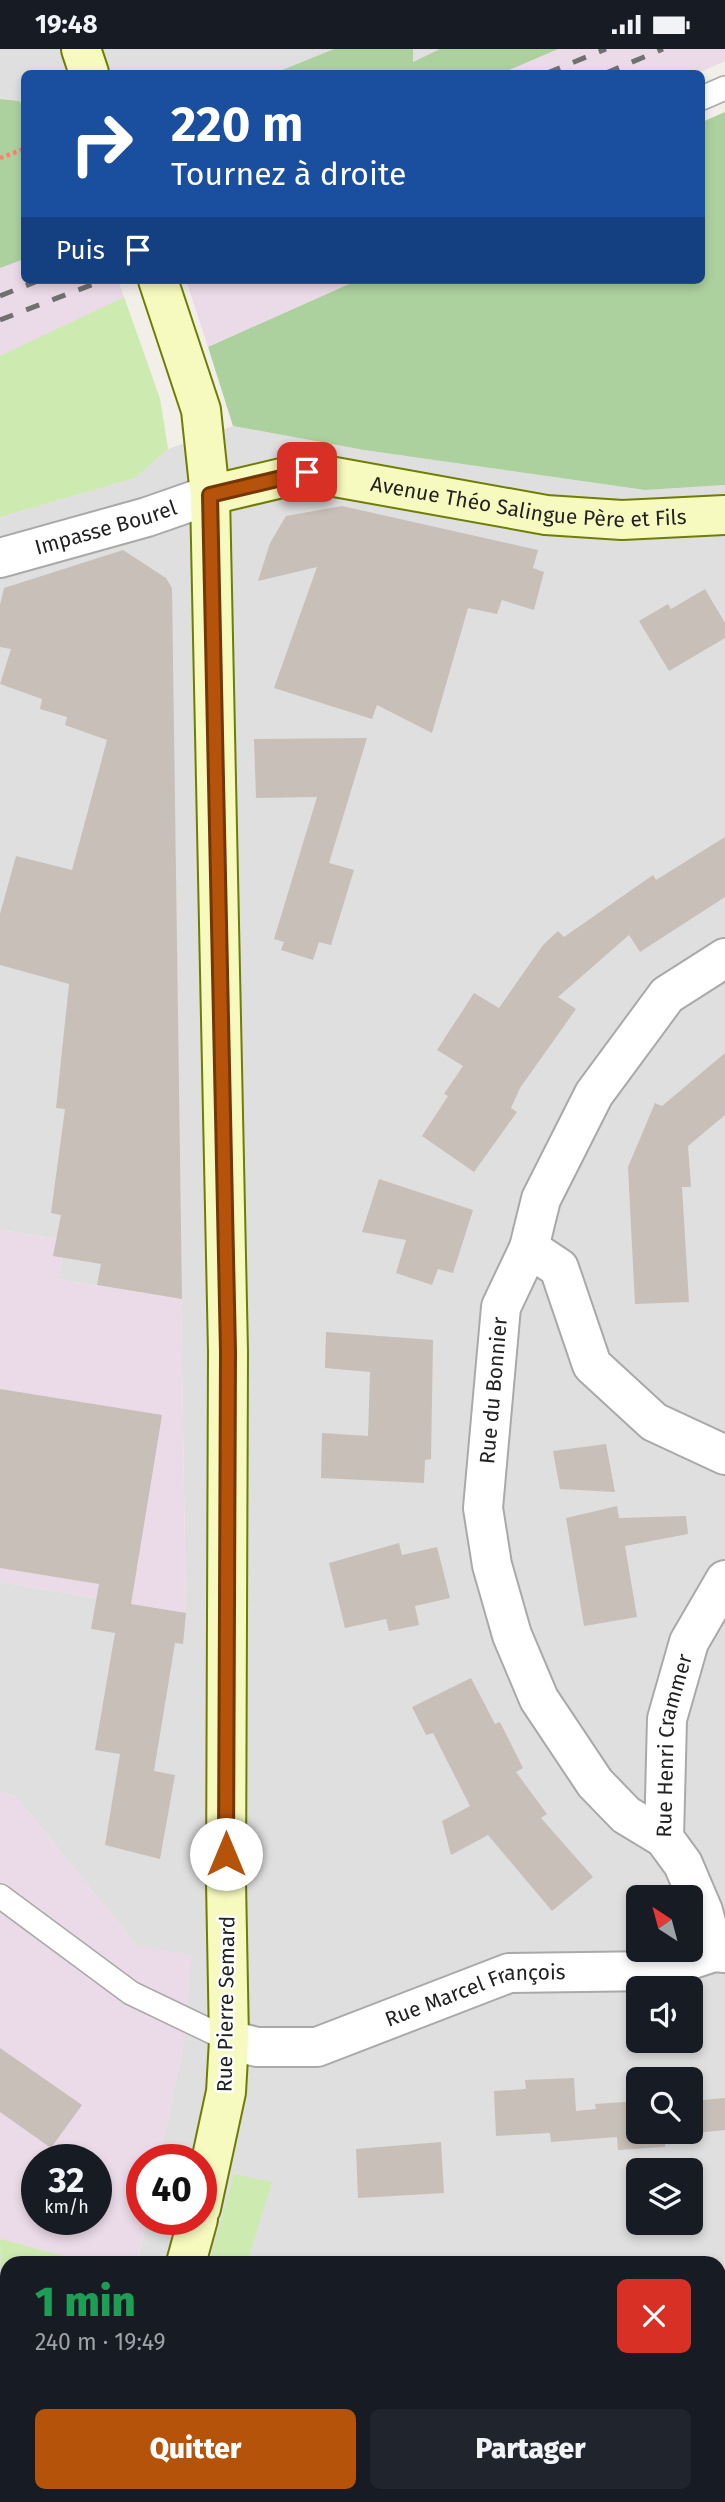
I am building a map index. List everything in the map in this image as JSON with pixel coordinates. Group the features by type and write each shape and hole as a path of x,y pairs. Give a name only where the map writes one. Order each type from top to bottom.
{"street":[{"path":"80,49 88,70"},
{"name":"Rue Pierre Semard","path":"159,284 201,410 210,495 228,1352 226,1882 229,2041 226,2092 215,2144"},
{"name":"Avenue Théo Salingue Père et Fils","path":"210,495 307,472 546,515 622,520 725,515"},
{"name":"Impasse Bourel","path":"0,558 147,517 210,495"},
{"name":"Rue du Bonnier","path":"664,1838 626,1815 595,1783 540,1699 512,1635 492,1565 483,1508 501,1307 529,1248 541,1199 594,1094 667,995 725,958"},
{"path":"529,1248 559,1268 592,1365 654,1422 725,1455"},
{"name":"Rue Henri Crammer","path":"720,1952 683,1864 664,1838 667,1719 689,1642 725,1580"},
{"name":"Rue Marcel François","path":"229,2041 257,2047 317,2047 509,1973 656,1971 720,1952"},
{"path":"188,2256 194,2235"}],"lane":[{"path":"705,97 725,88"},
{"path":"0,1896 131,1993 229,2041"}],"path":[{"path":"0,157 21,150"}],"shaded area":[{"path":"0,49 440,49 412,62 333,51 283,70 21,70 21,103 0,99"},
{"path":"440,49 725,49 725,61 705,70 312,70 412,62"},
{"path":"0,99 21,103 21,284 119,284 160,399 168,449 135,478 0,517"},
{"path":"187,284 349,284 208,347"},
{"path":"233,426 364,450 645,490 725,485 725,2256 139,2256 143,2235 217,2235 217,2144 162,2144 184,2044 137,1946 15,1796 0,1792 0,1582 186,1613 181,1299 58,1279 65,1240 0,1230 0,517 135,478 168,449"},
{"path":"0,1230 65,1240 58,1279 181,1299 186,1613 0,1582"},
{"path":"0,1792 15,1796 137,1946 192,1955 184,2044 162,2144 126,2144 126,2235 143,2235 139,2256 0,2256"}],"green space":[{"path":"334,49 413,49 413,62 440,49 558,49 509,70 282,70"},
{"path":"0,99 21,103 21,260 0,268"},
{"path":"725,112 725,485 645,490 364,450 233,426 208,347 349,284 705,284 705,121"},
{"path":"124,297 160,399 168,449 135,478 0,517 0,356"},
{"path":"234,2174 272,2182 249,2256 211,2256"},
{"path":"0,2239 64,2256 0,2256"}],"building":[{"path":"342,506 538,550 533,568 544,572 534,610 502,600 497,614 468,608 432,733 377,705 372,719 274,688 317,567 258,581 270,543 286,516"},
{"path":"123,550 166,578 172,588 182,1299 97,1285 101,1264 53,1256 61,1215 51,1213 65,1109 56,1108 69,984 0,965 0,914 16,856 72,870 107,740 65,725 67,717 40,709 42,699 0,684 11,649 0,647 0,605 4,588"},
{"path":"705,589 725,623 725,638 669,671 639,621 668,604 671,609"},
{"path":"367,738 329,863 354,870 331,945 319,942 313,960 281,950 284,942 274,939 317,797 256,798 254,739"},
{"path":"725,837 725,897 640,952 629,935 558,997 576,1009 520,1088 511,1108 517,1112 474,1172 422,1136 448,1096 444,1094 463,1066 437,1050 474,993 499,1008 543,945 558,931 564,937 653,875 656,880"},
{"path":"725,1053 725,1115 688,1146 691,1187 682,1187 689,1302 635,1304 628,1167 655,1103 662,1106"},
{"path":"379,1179 473,1210 453,1273 438,1269 432,1285 396,1273 406,1240 362,1232"},
{"path":"326,1332 433,1340 431,1459 425,1460 424,1483 321,1478 322,1433 368,1436 370,1372 325,1368"},
{"path":"0,1389 162,1415 131,1604 186,1613 183,1644 175,1643 154,1771 175,1775 160,1859 105,1845 120,1754 95,1750 115,1633 91,1629 99,1584 0,1568"},
{"path":"606,1444 615,1492 560,1489 553,1451"},
{"path":"617,1506 619,1518 686,1516 688,1534 625,1546 637,1617 584,1626 566,1518"},
{"path":"399,1543 402,1555 437,1547 450,1598 415,1606 419,1625 389,1631 386,1619 345,1628 329,1563"},
{"path":"471,1678 495,1724 500,1722 523,1768 516,1772 547,1814 541,1818 593,1877 552,1911 488,1835 451,1855 442,1821 470,1806 433,1733 426,1735 412,1707"},
{"path":"0,2048 82,2105 54,2144 45,2144 0,2112"},
{"path":"574,2078 576,2111 596,2109 595,2104 626,2102 626,2144 665,2144 665,2147 618,2150 617,2137 551,2142 550,2133 496,2136 494,2091 526,2089 525,2080"},
{"path":"725,2098 725,2130 703,2132 703,2100"},
{"path":"441,2142 444,2193 358,2198 356,2149"}],"railway":[{"path":"554,70 606,49"},
{"path":"613,70 663,49"},
{"path":"0,296 30,284"},
{"path":"0,320 94,284"}],"route":[{"path":"226,1854 228,1352 210,495 307,472"}]}
